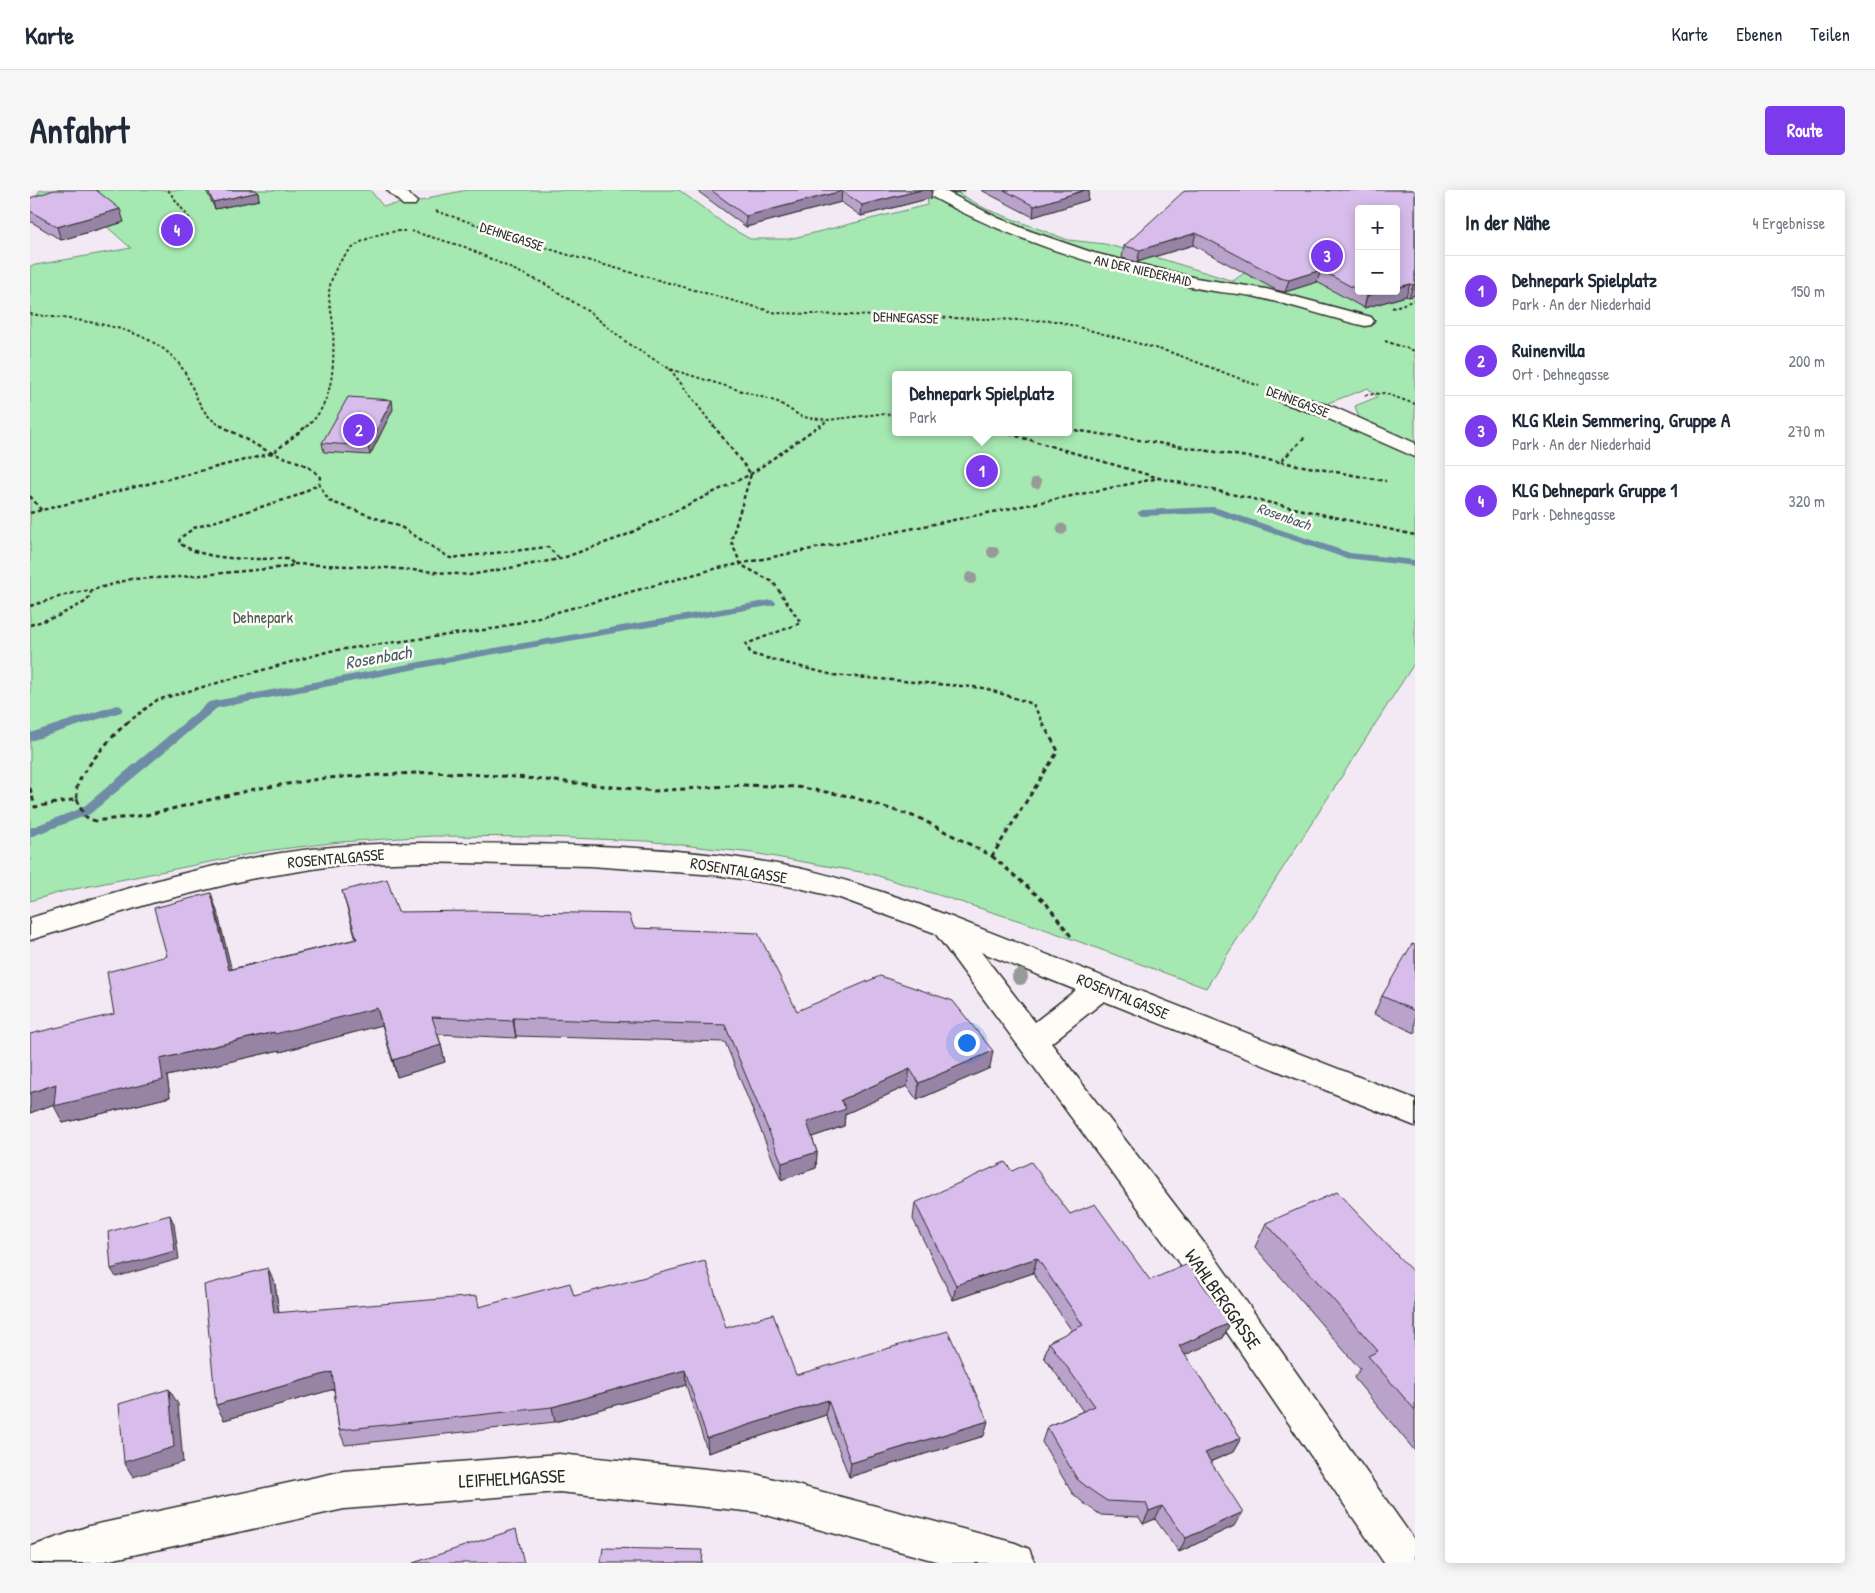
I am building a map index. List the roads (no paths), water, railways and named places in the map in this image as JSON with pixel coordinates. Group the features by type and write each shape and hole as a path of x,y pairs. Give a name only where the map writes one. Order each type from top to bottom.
{"street":[{"path":"395,190 409,202"},
{"name":"AN DER NIEDERHAID","path":"931,190 988,220 1030,238 1073,253 1189,282 1254,292 1365,322"},
{"name":"DEHNEGASSE","path":"1287,398 1329,412 1415,451"},
{"name":"ROSENTALGASSE","path":"30,929 135,896 235,871 337,855 425,852 644,858 720,866 841,888 946,926 1415,1113"},
{"name":"WAHLBERGGASSE","path":"946,926 1202,1267 1408,1563"},
{"path":"1033,1040 1092,984"},
{"name":"LEIFHELMGASSE","path":"38,1563 89,1545 344,1490 559,1472 755,1493 1015,1563"}],"waterway":[{"name":"Rosenbach","path":"1142,513 1214,510 1349,556 1415,563"},
{"name":"Rosenbach","path":"30,833 86,811 213,705 472,655 771,603"},
{"path":"30,737 117,709"}],"place":[{"name":"KLG Dehnepark Gruppe 1","path":"177,230"},
{"name":"KLG Klein Semmering, Gruppe A","path":"1327,256"},
{"name":"Ruinenvilla","path":"359,430"},
{"name":"Dehnepark Spielplatz","path":"982,471"}],"park label":[{"name":"Dehnepark","path":"263,617"}]}
